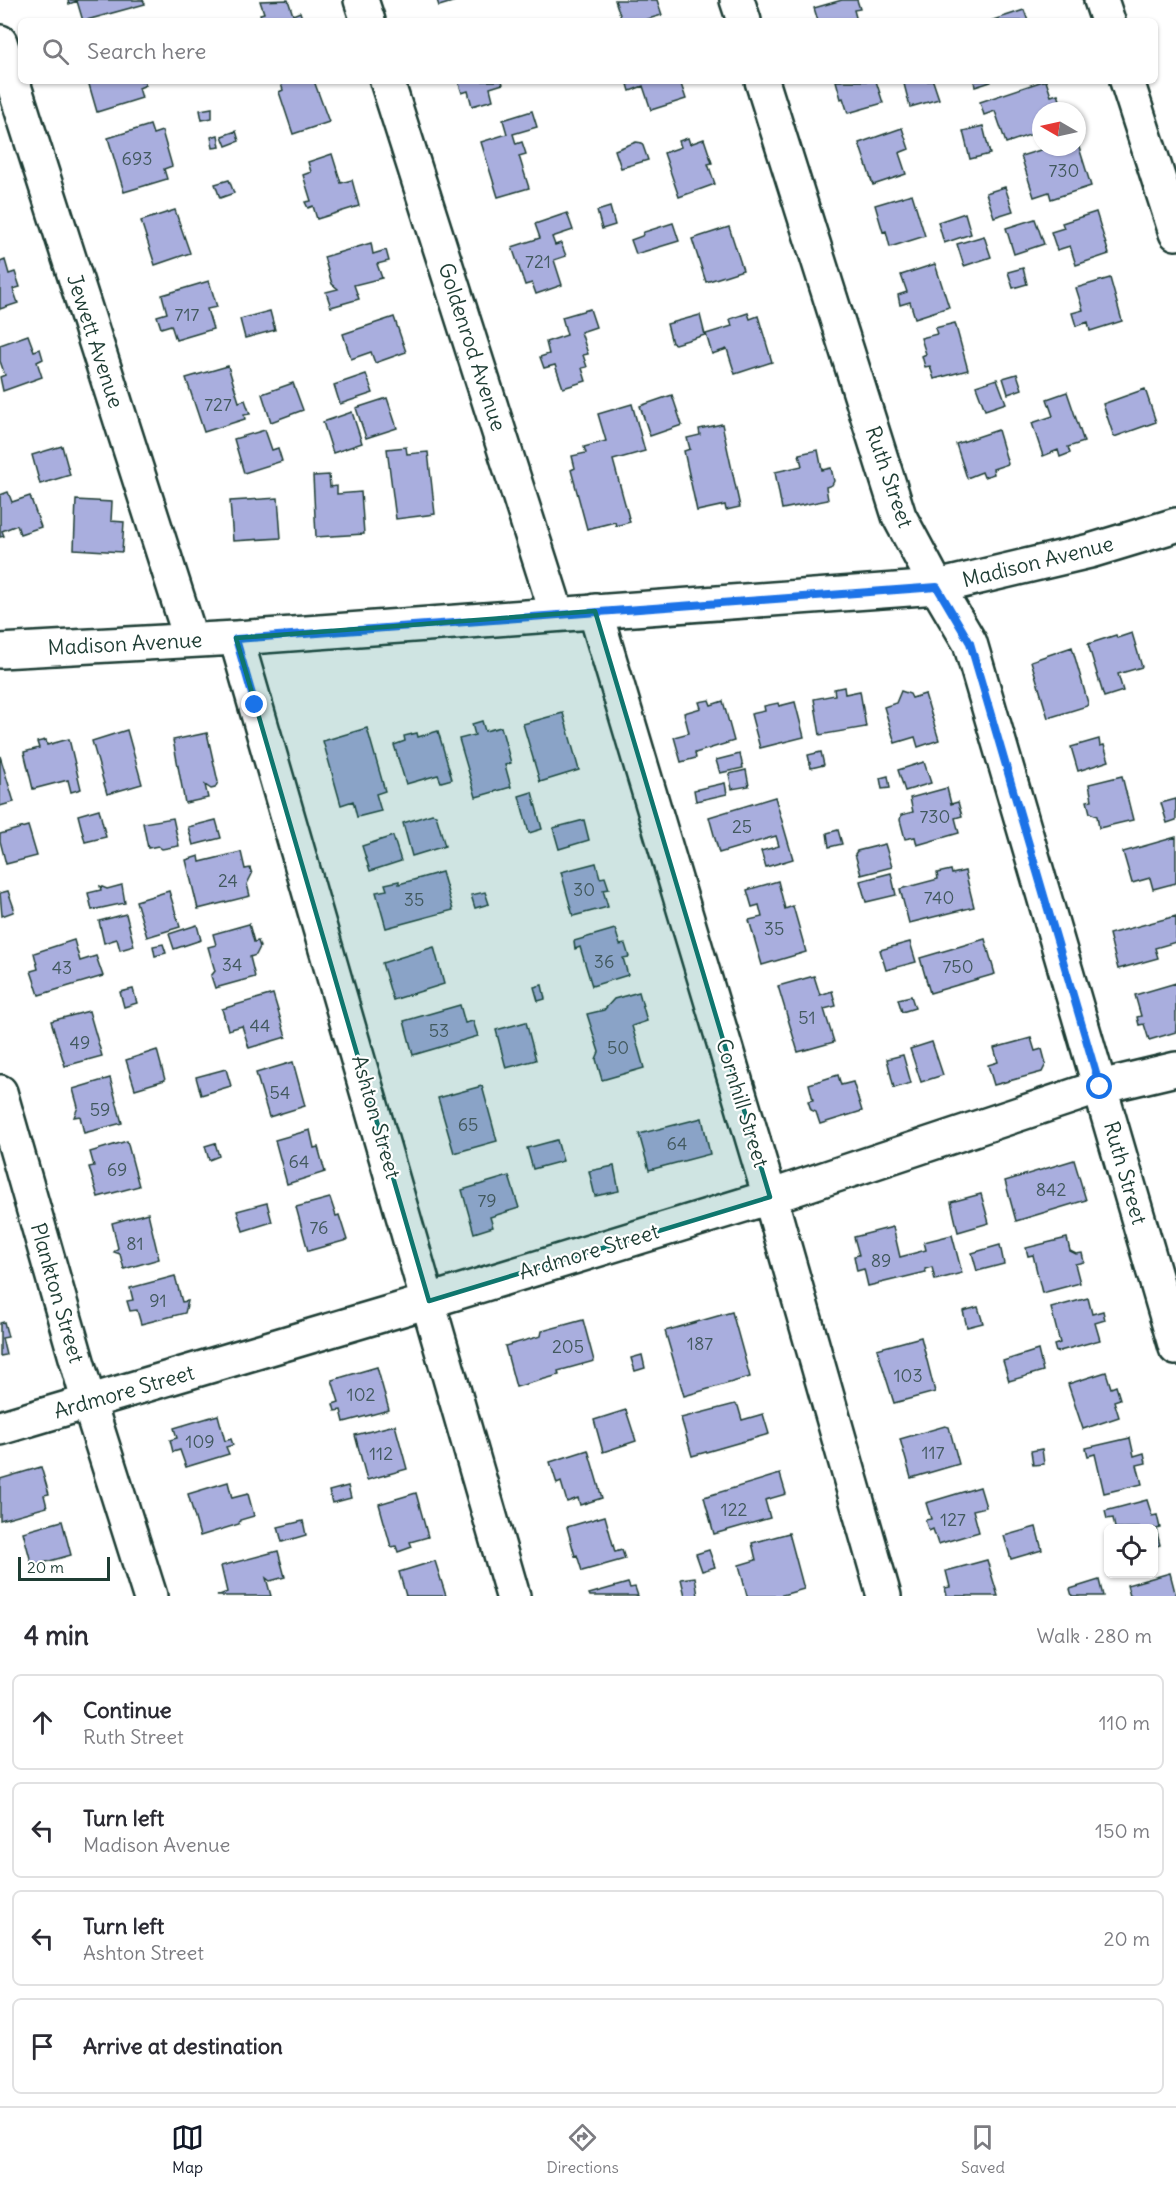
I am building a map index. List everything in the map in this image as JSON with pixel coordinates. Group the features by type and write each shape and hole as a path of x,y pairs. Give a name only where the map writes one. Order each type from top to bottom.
{"street":[{"path":"361,0 367,18"},
{"path":"737,0 743,18"},
{"path":"1101,0 1107,18"},
{"name":"Jewett Avenue","path":"0,42 190,640"},
{"name":"Goldenrod Avenue","path":"388,84 557,614"},
{"name":"Ruth Street","path":"763,84 899,516 970,643 1176,1348"},
{"path":"1128,84 1176,233"},
{"name":"Madison Avenue","path":"0,651 236,639 937,587 1090,551 1176,525"},
{"name":"Cornhill Street","path":"595,611 770,1197 884,1596"},
{"name":"Ashton Street","path":"236,639 513,1596"},
{"name":"Ardmore Street","path":"0,1428 770,1197 1100,1087 1176,1069"},
{"name":"Plankton Street","path":"0,1092 89,1403 150,1596"}],"highlighted area":[{"path":"595,611 770,1197 429,1301 236,638"}],"building":[{"path":"68,0 143,0 145,4 94,18 82,18 77,1 69,4"},
{"path":"288,0 293,15 300,12 302,18 261,18 260,14 264,13 260,1"},
{"path":"437,0 459,0 439,6"},
{"path":"615,0 657,0 662,15 652,18 621,18"},
{"path":"842,0 857,0 860,9 854,10 856,18 817,18 814,8"},
{"path":"1024,10 1027,18 999,18"},
{"path":"89,84 146,84 139,88 142,98 97,112"},
{"path":"281,84 315,84 329,122 293,134 279,92 283,90"},
{"path":"459,84 503,84 490,88 493,100 472,106 468,91 462,93"},
{"path":"628,84 681,84 686,99 651,110 643,86 630,91"},
{"path":"837,84 877,84 883,103 848,113 843,98 841,99"},
{"path":"904,84 934,84 939,99 910,107"},
{"path":"1034,84 1047,84 1051,96 1058,94 1061,102 1032,102 1032,134 1006,143 995,111 984,115 980,102"},
{"path":"212,108 212,118 202,120 200,110"},
{"path":"532,111 537,127 513,134 516,144 522,142 526,154 519,156 529,188 498,197 481,142 507,134 503,120"},
{"path":"150,125 153,134 162,131 172,166 164,169 167,179 124,192 108,138"},
{"path":"983,126 990,154 970,159 963,131"},
{"path":"902,128 909,149 899,153 906,174 873,185 859,143"},
{"path":"236,131 239,141 226,146 222,136"},
{"path":"218,135 220,147 213,148 211,137"},
{"path":"688,138 690,144 704,139 712,163 708,164 715,184 679,197 664,153 681,147 679,141"},
{"path":"636,142 642,143 648,160 621,168 615,150"},
{"path":"1032,153 1032,156 1082,156 1091,186 1051,199 1049,192 1034,197 1021,156"},
{"path":"332,154 341,183 352,180 359,206 317,219 313,206 308,208 305,202 311,201 303,175 311,172 308,162"},
{"path":"229,180 234,193 220,198 215,184"},
{"path":"1005,187 1013,211 994,217 986,193"},
{"path":"912,194 925,236 890,247 875,205"},
{"path":"610,207 615,225 602,229 597,211"},
{"path":"175,210 190,253 155,265 141,221"},
{"path":"1096,212 1109,254 1076,265 1070,246 1057,250 1051,232 1064,228 1062,223"},
{"path":"567,213 573,230 552,237 555,245 561,243 566,256 554,260 562,285 536,294 532,283 525,285 512,247 540,238 535,224"},
{"path":"965,213 971,234 944,243 938,222"},
{"path":"1035,219 1044,244 1014,254 1006,228"},
{"path":"673,223 679,241 636,254 631,240 642,236 644,232"},
{"path":"729,227 743,270 706,282 692,239"},
{"path":"984,236 991,257 964,266 957,244"},
{"path":"371,243 373,254 386,250 389,261 377,264 382,278 354,285 359,299 331,307 326,292 338,289 332,284 324,257"},
{"path":"5,260 9,274 15,272 20,287 13,289 18,303 0,309 0,262"},
{"path":"935,264 949,307 915,318 910,302 900,305 898,295 907,292 901,275"},
{"path":"1023,268 1027,284 1013,288 1008,272"},
{"path":"1110,278 1122,321 1090,331 1088,322 1076,326 1072,313 1083,310 1076,288"},
{"path":"209,281 217,307 207,309 213,329 176,340 171,325 161,328 157,316 167,313 162,295"},
{"path":"590,309 596,327 581,332 588,354 583,355 587,367 582,368 586,381 563,388 555,365 544,368 540,357 549,354 546,342 567,335 562,317"},
{"path":"270,311 275,330 245,338 240,319"},
{"path":"748,313 750,319 758,316 772,362 735,374 727,349 712,354 706,334 732,326 730,319"},
{"path":"700,315 705,335 672,343 667,324"},
{"path":"394,317 406,352 375,363 371,352 351,359 343,334"},
{"path":"955,323 968,370 934,379 930,366 925,367 922,356 926,354 921,338 937,334 935,328"},
{"path":"28,335 34,351 40,349 43,359 37,362 42,377 3,391 0,377 5,375 0,361 0,345"},
{"path":"228,366 239,402 245,400 250,414 244,415 245,419 204,432 186,378"},
{"path":"366,374 373,393 340,404 334,385"},
{"path":"1017,374 1022,389 1008,394 1003,378"},
{"path":"997,379 1006,403 985,410 976,386"},
{"path":"293,383 303,410 271,422 262,394"},
{"path":"1145,389 1156,422 1114,437 1103,404"},
{"path":"1067,392 1084,442 1068,447 1070,453 1060,457 1058,450 1043,456 1032,423 1053,416 1047,399"},
{"path":"672,395 682,425 650,436 640,406"},
{"path":"387,398 397,428 366,438 356,408"},
{"path":"632,404 645,451 613,460 630,522 616,526 615,522 587,529 571,470 575,468 572,456 586,453 584,447 606,441 598,414"},
{"path":"352,412 362,443 333,453 323,422"},
{"path":"722,424 740,507 726,510 725,505 697,511 684,451 690,449 687,438 700,435 699,429"},
{"path":"265,430 272,450 278,448 282,461 244,473 234,439"},
{"path":"998,430 1008,464 993,469 994,474 984,477 982,472 967,478 956,444"},
{"path":"62,446 70,475 40,484 32,455"},
{"path":"406,447 407,454 428,452 435,514 396,519 387,449"},
{"path":"818,450 822,470 831,468 834,481 832,485 826,487 828,500 782,509 775,472 802,466 799,454"},
{"path":"329,475 330,487 337,486 337,494 361,492 364,534 316,537 313,476"},
{"path":"8,492 12,502 30,496 41,527 20,534 17,525 2,531 4,536 0,537 0,495"},
{"path":"278,498 281,538 233,541 230,501"},
{"path":"76,500 112,502 111,521 124,522 122,552 74,549"},
{"path":"1132,633 1142,667 1118,674 1123,691 1104,697 1088,644 1116,635 1117,638"},
{"path":"1072,647 1087,706 1048,718 1031,661"},
{"path":"844,687 845,694 860,691 866,727 820,735 814,699 835,695 834,689"},
{"path":"901,691 910,694 912,698 925,694 939,740 918,747 915,737 895,743 884,707 896,703"},
{"path":"709,700 711,705 723,701 734,741 695,753 696,758 681,762 674,737 689,733 684,713 701,708 699,702"},
{"path":"795,702 804,737 760,748 751,714 765,711 764,706 778,703 779,706"},
{"path":"563,713 579,770 540,782 523,724"},
{"path":"482,721 485,731 501,727 511,763 505,765 511,787 476,797 459,739 475,735 472,724"},
{"path":"367,728 385,791 376,794 381,811 357,817 353,801 341,805 323,741"},
{"path":"127,730 142,784 107,794 92,741"},
{"path":"438,731 452,779 441,782 438,775 406,784 394,745 405,741 404,736 417,733 418,737"},
{"path":"207,733 218,782 215,788 211,789 205,785 208,798 185,803 173,740"},
{"path":"69,739 81,789 71,792 68,780 33,789 24,752 39,748 37,742 46,740 47,745"},
{"path":"1099,739 1100,746 1104,745 1109,761 1078,771 1071,747"},
{"path":"821,752 824,765 811,768 808,755"},
{"path":"740,754 743,768 720,773 716,760"},
{"path":"0,756 14,802 0,806"},
{"path":"924,762 931,783 905,791 898,770"},
{"path":"746,770 749,786 732,789 729,774"},
{"path":"888,776 890,788 882,789 880,778"},
{"path":"1122,776 1133,820 1099,828 1097,816 1090,813 1087,801 1092,800 1089,784"},
{"path":"725,783 727,794 696,801 694,790"},
{"path":"947,788 951,804 958,802 962,816 955,818 959,833 917,845 915,837 905,839 900,820 901,815 913,812 910,798"},
{"path":"532,792 542,829 529,833 519,796"},
{"path":"775,797 793,859 766,867 761,851 779,846 776,836 719,853 709,817"},
{"path":"1176,799 1176,820 1167,823 1161,803"},
{"path":"99,809 106,837 85,842 78,815"},
{"path":"432,814 436,815 445,846 412,856 403,823"},
{"path":"173,818 179,846 162,849 158,846 148,848 143,823"},
{"path":"216,820 221,838 193,845 188,827"},
{"path":"584,820 589,840 559,849 553,828"},
{"path":"28,826 37,856 6,864 0,834"},
{"path":"838,830 842,844 829,847 827,833"},
{"path":"393,836 401,861 370,871 362,846"},
{"path":"1176,837 1176,883 1153,889 1150,878 1132,883 1123,852"},
{"path":"885,844 892,867 861,875 855,854 857,851"},
{"path":"241,852 245,869 250,868 252,874 247,884 250,896 198,909 186,860 199,856 200,862"},
{"path":"596,863 600,878 605,877 609,889 603,890 608,907 573,916 561,872"},
{"path":"951,870 952,874 965,871 974,907 909,923 900,889 938,879 937,873"},
{"path":"442,872 453,910 386,928 376,892 387,890 385,884 399,881 399,884"},
{"path":"891,873 896,895 866,902 860,881"},
{"path":"778,881 785,909 793,906 806,952 762,965 749,920 762,917 759,905 752,907 747,890"},
{"path":"122,885 125,903 92,910 88,893 101,890 100,886 107,889"},
{"path":"8,891 14,908 13,912 2,916 0,893"},
{"path":"169,891 180,927 147,937 136,901"},
{"path":"485,892 489,904 475,908 471,895"},
{"path":"126,914 134,946 120,950 117,939 104,943 99,921"},
{"path":"1176,916 1176,942 1155,948 1158,958 1118,969 1109,934"},
{"path":"249,924 254,942 258,941 260,947 256,955 250,957 255,977 215,988 211,976 215,971 208,947 216,945 213,934"},
{"path":"197,925 201,940 174,949 169,934"},
{"path":"615,929 620,945 625,944 629,957 623,958 628,975 592,986 580,947 575,949 574,941"},
{"path":"985,939 995,974 930,993 920,958"},
{"path":"74,940 80,961 96,956 103,976 39,995 31,971 38,969 34,953"},
{"path":"910,942 916,962 886,970 880,950"},
{"path":"163,944 166,953 155,956 153,946"},
{"path":"434,947 444,984 393,1000 382,963"},
{"path":"814,976 820,995 832,991 836,1006 824,1009 834,1042 798,1052 778,986"},
{"path":"1176,983 1176,1032 1149,1040 1144,1024 1139,1025 1137,1017 1141,1016 1135,995"},
{"path":"542,985 545,999 538,1001 534,987"},
{"path":"133,989 137,1003 124,1007 120,992"},
{"path":"639,992 647,1021 632,1026 644,1068 602,1080 596,1059 599,1052 587,1014 604,1010 614,999"},
{"path":"273,994 286,1037 249,1048 242,1026 228,1030 222,1009"},
{"path":"911,996 915,1008 902,1012 898,999"},
{"path":"460,1005 465,1023 473,1021 478,1036 413,1055 404,1021"},
{"path":"89,1011 102,1056 65,1066 51,1021"},
{"path":"526,1022 536,1060 506,1068 496,1030"},
{"path":"1031,1038 1035,1051 1042,1049 1046,1064 1042,1072 994,1085 988,1065 998,1062 994,1048"},
{"path":"932,1042 943,1075 921,1082 910,1049"},
{"path":"157,1050 165,1080 135,1089 126,1060"},
{"path":"903,1055 911,1083 894,1088 887,1059"},
{"path":"293,1062 305,1106 269,1117 256,1073"},
{"path":"226,1069 231,1086 201,1095 196,1077"},
{"path":"838,1075 841,1085 853,1082 862,1111 820,1124 816,1112 811,1110 808,1101 813,1100 809,1084"},
{"path":"110,1078 122,1123 84,1133 80,1116 74,1117 78,1107 73,1089"},
{"path":"482,1086 497,1141 454,1153 438,1098"},
{"path":"702,1118 710,1154 649,1170 639,1134"},
{"path":"310,1130 314,1148 318,1147 325,1172 287,1184 275,1140"},
{"path":"557,1140 563,1161 533,1169 527,1148"},
{"path":"127,1141 139,1186 98,1197 89,1167 94,1166 90,1152"},
{"path":"215,1143 219,1156 209,1160 205,1146"},
{"path":"1074,1160 1086,1200 1016,1221 1005,1181"},
{"path":"614,1166 619,1191 595,1196 589,1171"},
{"path":"509,1176 519,1208 490,1217 493,1227 474,1233 462,1190"},
{"path":"981,1194 989,1223 958,1232 951,1202"},
{"path":"330,1198 336,1216 339,1215 347,1240 308,1251 296,1207"},
{"path":"267,1203 272,1222 243,1231 237,1211"},
{"path":"148,1213 159,1259 124,1269 120,1254 114,1252 118,1248 112,1223"},
{"path":"893,1227 900,1257 926,1250 924,1242 952,1235 962,1273 935,1280 932,1267 925,1269 926,1272 868,1286 864,1269 857,1271 854,1256 859,1255 854,1237"},
{"path":"1067,1238 1070,1251 1076,1254 1082,1253 1084,1262 1075,1264 1080,1283 1042,1293 1033,1255 1028,1256 1026,1248"},
{"path":"1000,1245 1004,1264 977,1271 972,1253"},
{"path":"175,1276 182,1302 188,1301 185,1313 141,1324 137,1310 130,1311 127,1301 133,1300 130,1288"},
{"path":"1088,1298 1092,1314 1103,1311 1105,1320 1095,1323 1100,1340 1056,1352 1054,1345 1060,1343 1051,1308"},
{"path":"978,1307 983,1323 967,1327 963,1311"},
{"path":"732,1312 750,1377 684,1396 665,1331"},
{"path":"583,1320 594,1361 558,1371 559,1375 516,1387 505,1346 541,1336 542,1331"},
{"path":"4,1322 8,1337 2,1338 6,1355 0,1356 0,1323"},
{"path":"921,1337 935,1392 894,1403 877,1349"},
{"path":"1038,1350 1043,1371 1009,1381 1003,1361"},
{"path":"642,1355 645,1368 635,1371 631,1358"},
{"path":"377,1367 389,1410 344,1422 341,1410 335,1411 333,1404 339,1402 332,1380"},
{"path":"1106,1372 1111,1388 1116,1386 1120,1399 1114,1401 1119,1417 1083,1429 1068,1384"},
{"path":"735,1404 738,1406 742,1420 763,1414 769,1434 692,1456 681,1418"},
{"path":"626,1410 636,1441 603,1452 594,1420"},
{"path":"218,1415 225,1441 231,1439 233,1445 226,1447 229,1454 186,1467 180,1450 173,1452 170,1440 177,1438 174,1428"},
{"path":"395,1425 407,1469 367,1480 355,1435"},
{"path":"945,1426 949,1427 959,1464 911,1478 900,1439"},
{"path":"1130,1438 1134,1456 1144,1453 1146,1463 1137,1465 1142,1484 1104,1493 1095,1454 1088,1456 1086,1448"},
{"path":"1042,1449 1044,1464 1033,1465 1031,1451"},
{"path":"588,1450 602,1498 580,1505 578,1498 567,1502 561,1482 557,1484 550,1462"},
{"path":"41,1467 49,1494 44,1495 47,1507 0,1520 0,1479"},
{"path":"780,1474 786,1494 765,1500 770,1518 714,1534 704,1497"},
{"path":"228,1482 232,1498 248,1494 254,1516 240,1520 239,1524 200,1536 188,1494"},
{"path":"348,1486 351,1498 332,1503 329,1491"},
{"path":"980,1487 986,1507 973,1510 979,1532 938,1544 933,1529 929,1531 925,1520 931,1519 926,1503"},
{"path":"416,1493 428,1537 410,1542 412,1547 398,1552 396,1546 391,1547 379,1504"},
{"path":"1147,1500 1152,1516 1157,1515 1160,1528 1158,1528 1158,1524 1114,1524 1113,1518 1107,1519 1105,1511"},
{"path":"605,1516 615,1552 622,1550 625,1559 582,1571 567,1527"},
{"path":"62,1521 71,1555 32,1566 23,1532"},
{"path":"303,1521 306,1535 282,1542 278,1527"},
{"path":"1036,1527 1042,1550 1011,1559 1004,1536"},
{"path":"789,1533 804,1589 779,1596 747,1596 739,1565 756,1560 752,1543"},
{"path":"709,1550 715,1567 702,1571 696,1554"},
{"path":"278,1551 285,1577 270,1581 266,1578 271,1596 217,1596 227,1592 221,1566"},
{"path":"987,1560 998,1596 947,1596 945,1588 950,1587 946,1571"},
{"path":"435,1561 446,1596 406,1596 399,1572"},
{"path":"1170,1573 1176,1596 1130,1596 1127,1585"},
{"path":"695,1577 698,1596 685,1596 681,1579"},
{"path":"1099,1580 1103,1596 1072,1596 1070,1589"},
{"path":"628,1583 630,1588 635,1587 638,1596 590,1596 589,1594"}],"route":[{"path":"255,705 236,639 937,587 970,643 1100,1087"}]}
